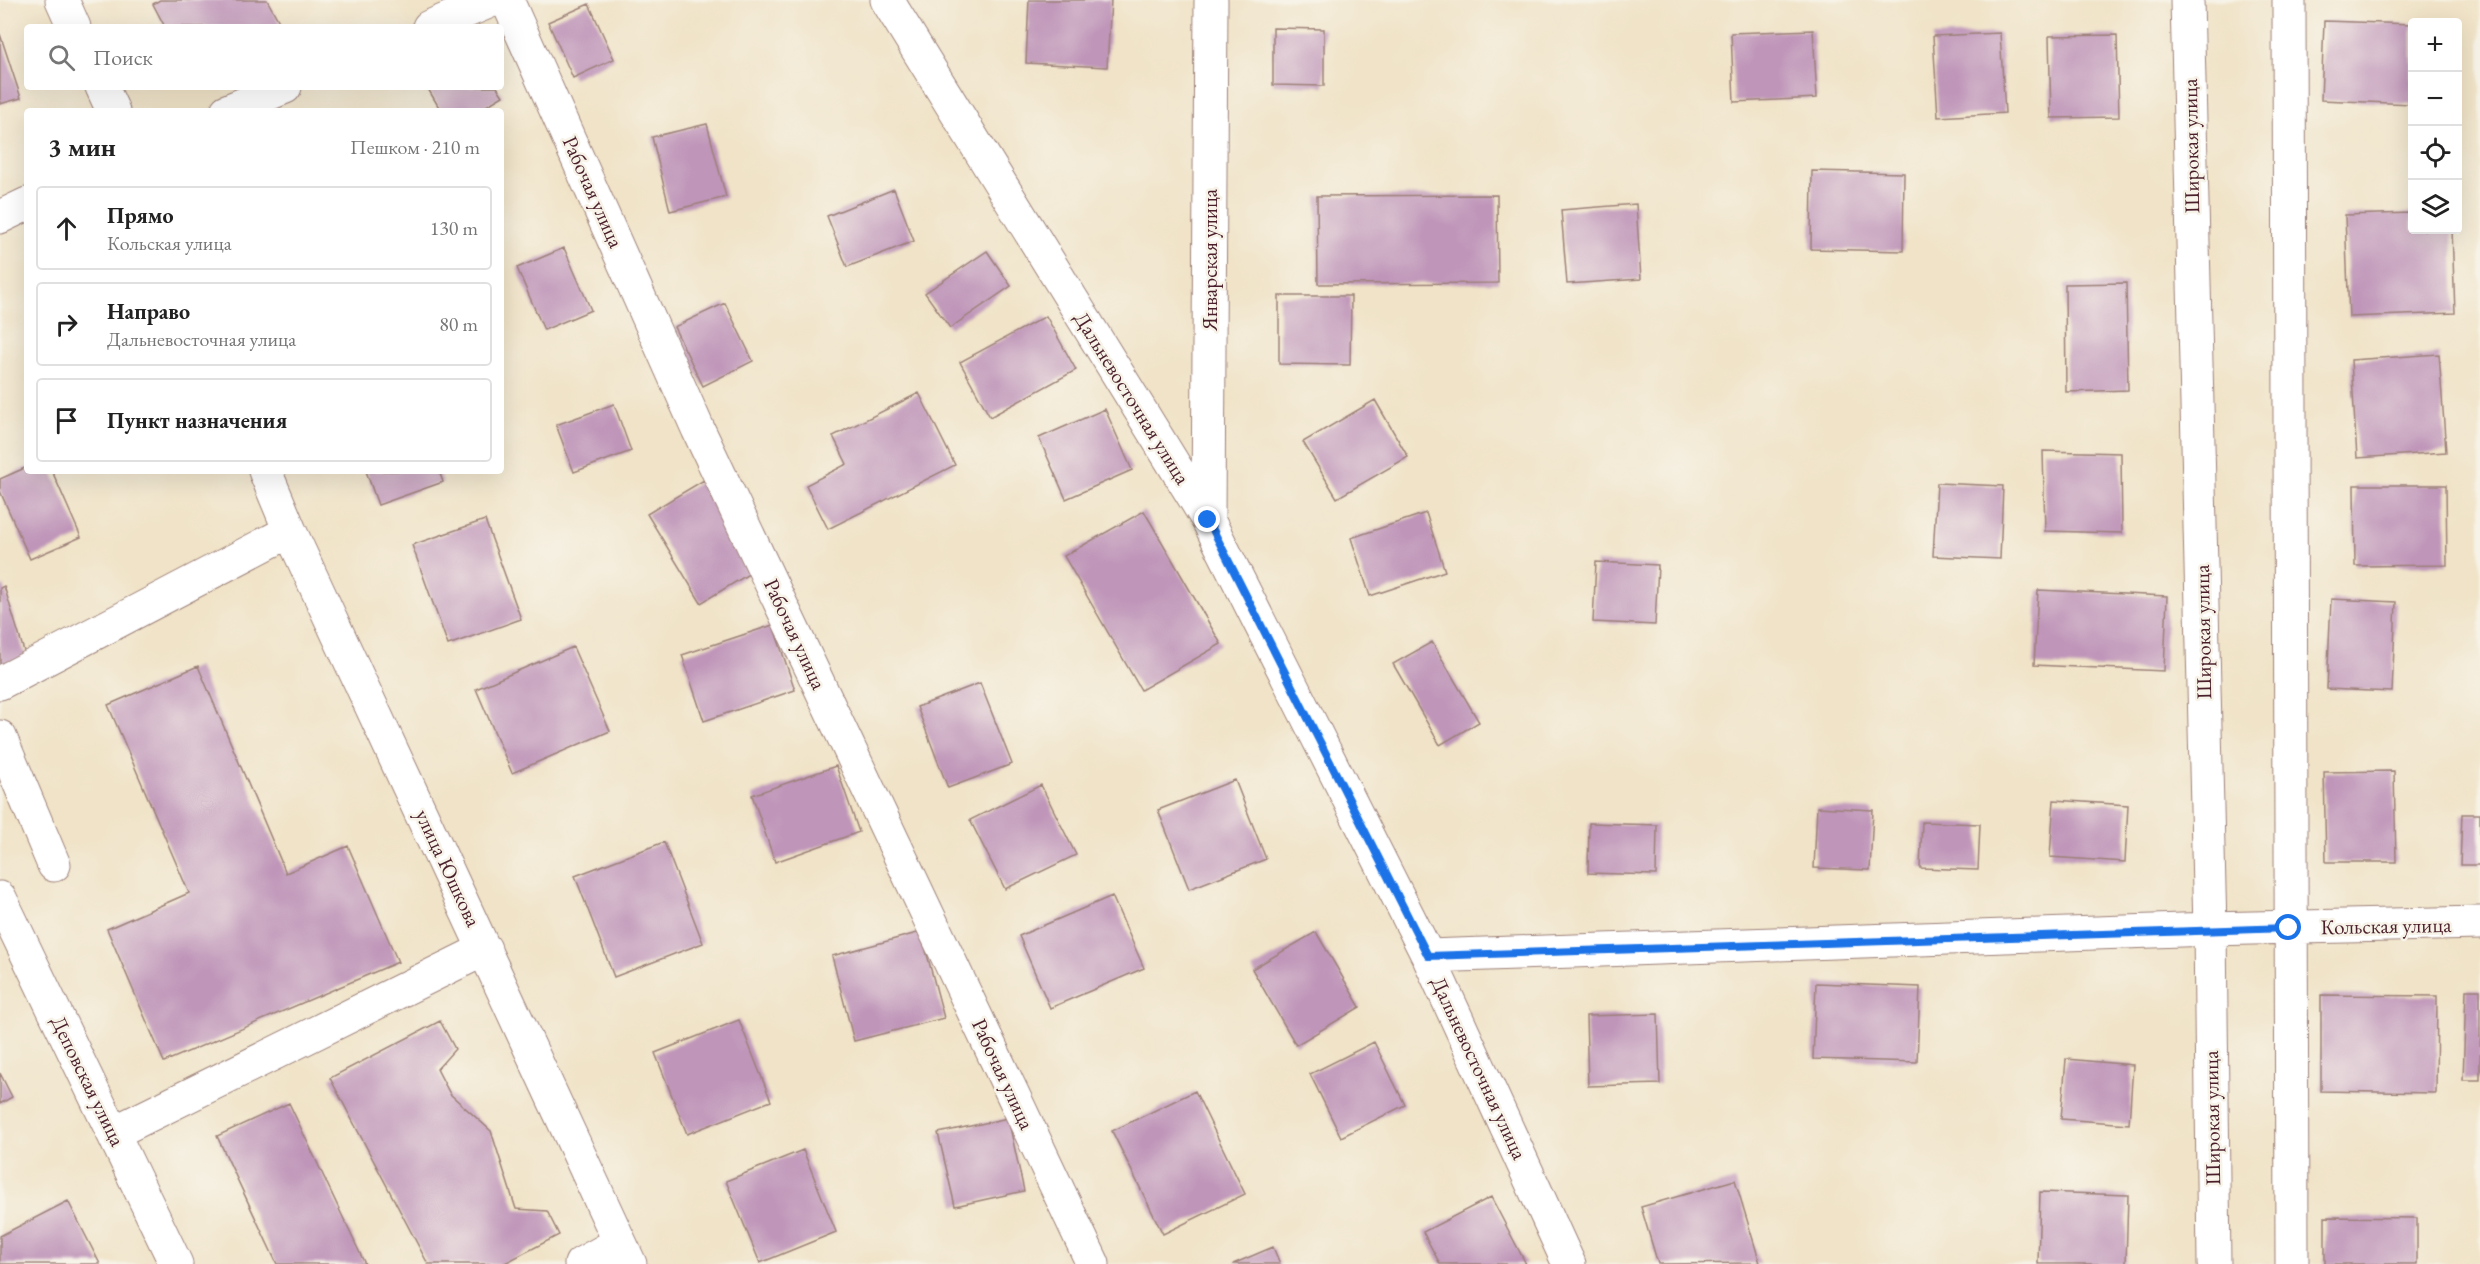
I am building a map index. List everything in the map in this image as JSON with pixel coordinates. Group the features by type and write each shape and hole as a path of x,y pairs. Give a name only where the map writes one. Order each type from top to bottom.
{"street":[{"path":"62,0 73,24"},
{"path":"436,24 493,0"},
{"name":"Рабочая улица","path":"507,0 698,429 1093,1264"},
{"name":"Дальневосточная улица","path":"887,0 1208,520 1428,956 1569,1264"},
{"name":"Январская улица","path":"1208,520 1211,0"},
{"name":"Широкая улица","path":"2187,0 2210,929 2214,1264"},
{"path":"2289,0 2289,928 2292,1264"},
{"path":"103,90 112,108"},
{"path":"234,108 278,90"},
{"path":"0,217 24,205"},
{"name":"улица Юшкова","path":"266,474 290,531 624,1254"},
{"path":"0,683 290,531"},
{"path":"0,737 54,865"},
{"name":"Деповская улица","path":"0,898 176,1264"},
{"name":"Кольская улица","path":"1428,956 2210,929 2480,923"},
{"path":"113,1133 485,949"},
{"path":"581,1264 624,1254"}],"building":[{"path":"160,0 267,0 280,24 163,24 153,4"},
{"path":"1029,0 1111,0 1107,67 1026,63"},
{"path":"589,4 614,59 573,78 548,22"},
{"path":"2324,21 2408,24 2408,104 2321,100"},
{"path":"1273,28 1324,29 1324,86 1273,85"},
{"path":"1813,30 1817,98 1734,102 1731,33"},
{"path":"2000,33 2005,113 1938,117 1933,36"},
{"path":"0,34 21,98 0,104"},
{"path":"2117,35 2119,117 2051,118 2049,36"},
{"path":"429,90 499,90 503,96 483,108 439,108"},
{"path":"707,124 726,197 670,211 652,137"},
{"path":"1812,171 1904,173 1903,251 1811,249"},
{"path":"894,189 914,241 847,267 827,216"},
{"path":"1497,195 1498,283 1318,284 1317,196"},
{"path":"1636,204 1641,279 1567,284 1561,210"},
{"path":"2408,213 2408,234 2452,234 2455,313 2349,317 2345,215"},
{"path":"564,248 591,310 544,330 517,268"},
{"path":"987,251 1011,286 950,328 925,293"},
{"path":"2126,283 2128,390 2066,392 2065,284"},
{"path":"1279,296 1351,296 1350,365 1279,364"},
{"path":"725,303 753,361 703,386 674,327"},
{"path":"1046,316 1076,370 990,417 960,362"},
{"path":"2439,354 2446,452 2357,458 2351,360"},
{"path":"919,393 955,465 828,529 806,485 847,464 833,436"},
{"path":"1375,400 1408,457 1337,498 1303,442"},
{"path":"614,404 631,451 574,472 556,425"},
{"path":"1105,409 1132,470 1066,499 1039,438"},
{"path":"2043,451 2121,453 2122,533 2045,531"},
{"path":"24,468 24,474 53,474 81,537 30,559 0,491 0,479"},
{"path":"367,474 440,474 443,482 378,505"},
{"path":"704,480 757,569 701,603 647,514"},
{"path":"1937,483 2003,486 2000,559 1933,556"},
{"path":"2354,485 2446,485 2447,565 2355,566"},
{"path":"1144,511 1221,644 1141,690 1064,556"},
{"path":"1426,513 1445,571 1370,596 1351,538"},
{"path":"485,520 521,619 448,645 412,545"},
{"path":"1596,562 1658,565 1655,625 1593,622"},
{"path":"4,586 27,661 0,670 0,588"},
{"path":"2038,590 2167,596 2164,671 2034,665"},
{"path":"2331,599 2396,602 2392,692 2327,689"},
{"path":"773,625 795,690 704,721 682,655"},
{"path":"1432,642 1479,722 1440,745 1393,664"},
{"path":"573,647 610,731 512,773 476,689"},
{"path":"198,666 286,873 348,846 398,962 164,1062 107,929 189,893 108,705"},
{"path":"980,683 1012,764 948,788 917,707"},
{"path":"836,766 859,832 775,862 752,795"},
{"path":"2394,771 2396,862 2326,862 2324,772"},
{"path":"1235,780 1266,859 1189,889 1158,810"},
{"path":"1041,785 1076,855 1005,889 970,820"},
{"path":"2054,800 2128,805 2125,862 2050,857"},
{"path":"1817,807 1873,810 1870,870 1814,868"},
{"path":"2462,814 2480,814 2480,865 2460,865"},
{"path":"1922,822 1980,824 1978,870 1920,868"},
{"path":"1589,823 1657,825 1656,875 1588,873"},
{"path":"664,842 703,943 614,977 575,876"},
{"path":"1112,896 1144,968 1050,1008 1019,936"},
{"path":"921,932 944,1018 854,1041 832,956"},
{"path":"1316,932 1360,1007 1296,1045 1252,969"},
{"path":"1816,983 1920,987 1917,1062 1813,1059"},
{"path":"2466,990 2480,990 2480,1080 2463,1080"},
{"path":"2321,995 2437,996 2436,1093 2321,1091"},
{"path":"1658,1014 1660,1084 1588,1086 1586,1016"},
{"path":"739,1020 771,1101 687,1134 655,1053"},
{"path":"440,1021 455,1049 437,1069 450,1094 491,1131 516,1209 547,1211 559,1235 503,1264 428,1264 330,1078"},
{"path":"1374,1042 1405,1105 1341,1137 1310,1074"},
{"path":"2066,1059 2133,1065 2129,1124 2061,1119"},
{"path":"0,1073 12,1097 0,1104"},
{"path":"1195,1091 1245,1194 1163,1234 1112,1131"},
{"path":"289,1103 365,1264 277,1264 217,1136"},
{"path":"1008,1118 1024,1191 955,1206 938,1133"},
{"path":"803,1150 836,1232 760,1263 726,1181"},
{"path":"1735,1180 1760,1263 1658,1264 1641,1207"},
{"path":"2040,1192 2128,1195 2126,1264 2038,1264"},
{"path":"1491,1197 1526,1264 1440,1264 1423,1232"},
{"path":"68,1201 100,1264 0,1264 0,1236"},
{"path":"2325,1217 2417,1218 2417,1264 2325,1264"},
{"path":"1273,1247 1280,1264 1233,1264"}],"route":[{"path":"1208,520 1428,956 2289,928"}]}
